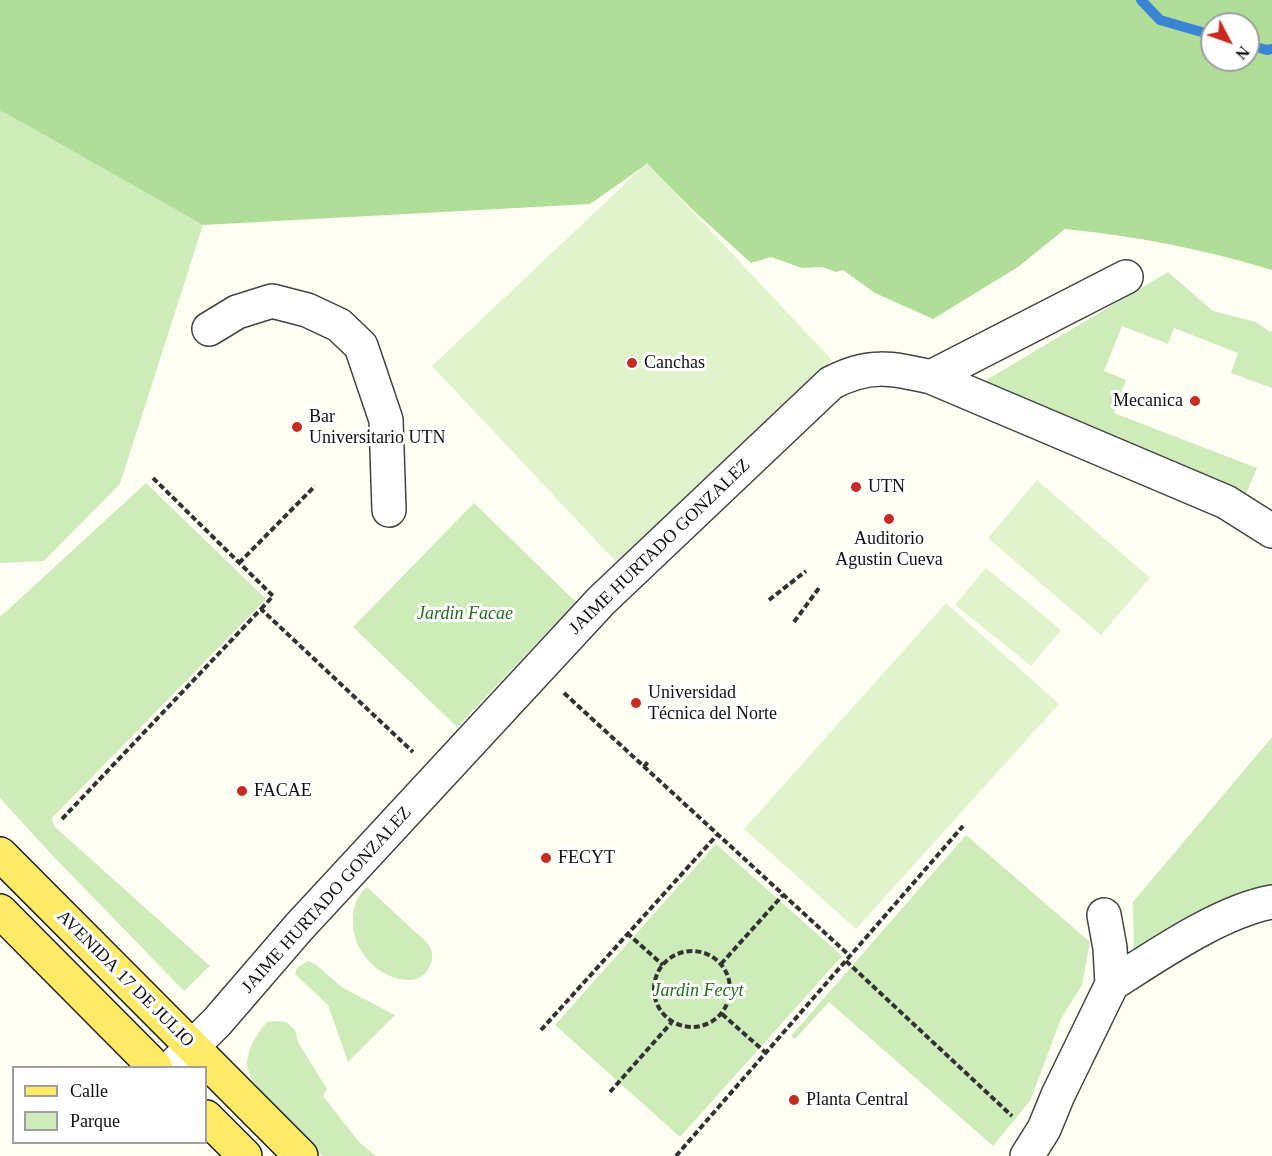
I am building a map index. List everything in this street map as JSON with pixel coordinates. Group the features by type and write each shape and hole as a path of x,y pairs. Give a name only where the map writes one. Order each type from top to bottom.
{"main road":[{"name":"AVENIDA 17 DE JULIO","path":"0,855 182,1057"},
{"path":"0,911 154,1066"},
{"name":"AVENIDA 17 DE JULIO","path":"207,1078 301,1156"},
{"path":"207,1118 245,1156"}],"lane":[{"path":"931,377 1126,277"},
{"path":"209,329 237,312 272,301 307,310 339,325 362,346 386,420 389,510"},
{"name":"JAIME HURTADO GONZALEZ","path":"182,1057 217,1022 299,927 602,601 831,384 852,373 880,368 931,377 1226,502 1272,531"},
{"path":"1112,984 1200,930 1258,905 1272,902"},
{"path":"1027,1156 1044,1129 1112,984 1110,948 1104,915"}],"path":[{"path":"62,819 273,596 153,478"},
{"path":"239,563 315,486"},
{"path":"769,600 806,571"},
{"path":"794,622 819,588"},
{"path":"261,609 414,753"},
{"path":"562,691 850,956"},
{"path":"644,767 650,760"},
{"path":"676,1156 963,826"},
{"path":"541,1030 717,835"},
{"path":"721,964 783,896"},
{"path":"627,933 663,965"},
{"path":"703,952 721,964 729,978 731,991 722,1014 712,1023 700,1027 687,1028 671,1023 657,1006 654,994 654,981 667,959 678,953 703,952"},
{"path":"846,962 1018,1122"},
{"path":"722,1014 766,1053"},
{"path":"610,1092 671,1023"}],"green space":[{"path":"0,0 1272,0 1272,270 1169,244 1065,229 1018,267 933,319 875,293 843,270 836,272 822,267 802,268 771,257 751,263 647,164 590,204 203,225 0,111"},
{"path":"0,111 203,225 120,484 44,561 0,563"},
{"name":"Canchas","path":"647,163 832,360 617,563 432,366"},
{"path":"1168,272 1213,311 1256,322 1270,332 1272,331 1272,388 1231,373 1238,353 1174,328 1168,344 1122,326 1104,371 1126,380 1114,413 1257,468 1246,494 983,382"},
{"path":"1037,480 1150,578 1101,635 988,538"},
{"path":"146,483 266,599 52,818 54,826 210,966 184,991 0,798 0,617"},
{"name":"Jardin Facae","path":"474,503 576,602 457,727 353,627"},
{"path":"986,568 1061,630 1031,666 955,605"},
{"path":"946,603 1059,704 856,929 744,829"},
{"path":"1272,737 1272,889 1134,961 1133,902"},
{"path":"966,835 1090,942 1082,985 1061,1019 1030,1101 993,1146 829,1002 795,1039 791,1036"},
{"name":"Jardin Fecyt","path":"716,844 842,956 680,1137 555,1025"},
{"path":"367,887 431,949 432,961 421,977 409,980 388,975 370,963 358,945 353,919 354,909 357,899"},
{"path":"308,961 315,964 343,988 395,1015 348,1062 328,1005 295,974 297,968"},
{"path":"267,1022 286,1022 295,1030 298,1042 327,1089 323,1096 359,1142 376,1156 323,1156 278,1112 256,1085 249,1073 247,1063 249,1052"}],"waterway":[{"path":"1141,0 1160,20 1200,32"},
{"path":"1260,48 1272,49"}],"place":[{"name":"Canchas","path":"632,363"},
{"name":"Mecanica","path":"1195,401"},
{"name":"Bar Universitario UTN","path":"297,427"},
{"name":"UTN","path":"856,487"},
{"name":"Auditorio Agustin Cueva","path":"889,519"},
{"name":"Universidad Técnica del Norte","path":"636,703"},
{"name":"FACAE","path":"242,791"},
{"name":"FECYT","path":"546,858"},
{"name":"Planta Central","path":"794,1100"}]}
